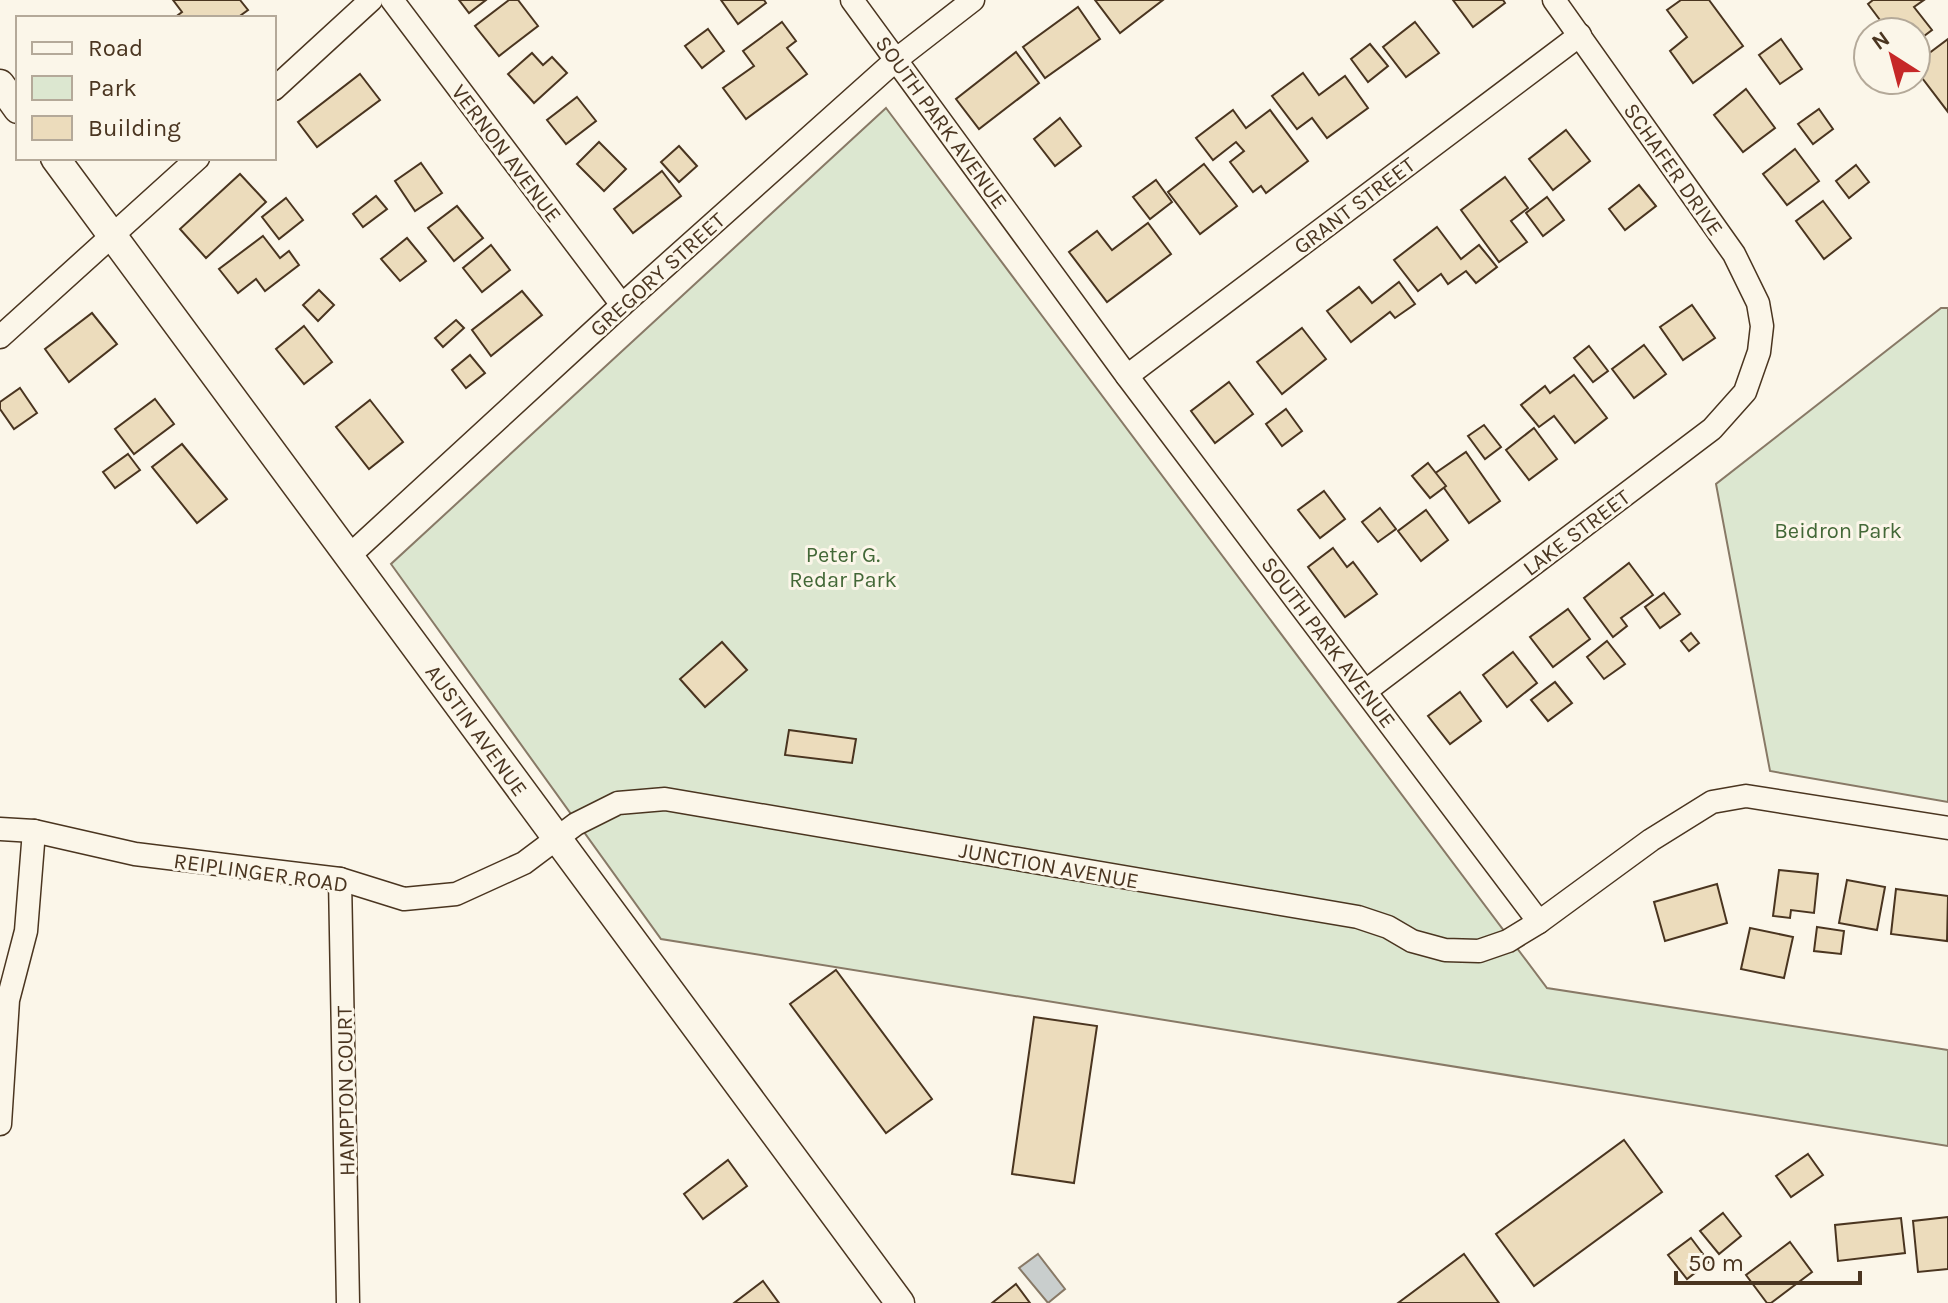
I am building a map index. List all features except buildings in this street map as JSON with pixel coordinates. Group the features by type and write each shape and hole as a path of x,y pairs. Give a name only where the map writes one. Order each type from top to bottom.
{"street":[{"path":"276,87 371,0"},
{"name":"VERNON AVENUE","path":"392,0 622,305"},
{"name":"SOUTH PARK AVENUE","path":"852,0 1127,376 1367,690 1539,922"},
{"name":"GREGORY STREET","path":"349,556 622,305 897,59 973,0"},
{"name":"SCHAFER DRIVE","path":"1554,0 1734,254 1758,303 1762,326 1759,352"},
{"name":"GRANT STREET","path":"1127,376 1580,35"},
{"path":"0,84 16,106"},
{"name":"AUSTIN AVENUE","path":"56,160 900,1303"},
{"path":"0,337 196,160"},
{"name":"LAKE STREET","path":"1367,690 1712,429 1745,392 1759,352"},
{"path":"1539,922 1651,840 1712,802 1746,796 1948,828"},
{"name":"JUNCTION AVENUE","path":"557,839 576,824 618,803 665,799 1358,917 1388,927 1412,941 1445,950 1479,951 1508,941 1539,922"},
{"name":"REIPLINGER ROAD","path":"0,829 34,831 135,854 340,879 404,899 456,894 524,863 557,839"},
{"path":"0,1124 8,1000 26,931 34,831"},
{"name":"HAMPTON COURT","path":"340,879 348,1303"}],"green space":[{"name":"Peter G. Redar Park","path":"886,108 1547,988 1948,1050 1948,1146 661,939 391,564"},
{"name":"Beidron Park","path":"1941,308 1948,308 1948,802 1770,771 1716,484"}],"shaded area":[{"path":"1038,1254 1065,1289 1048,1303 1019,1268"}]}
